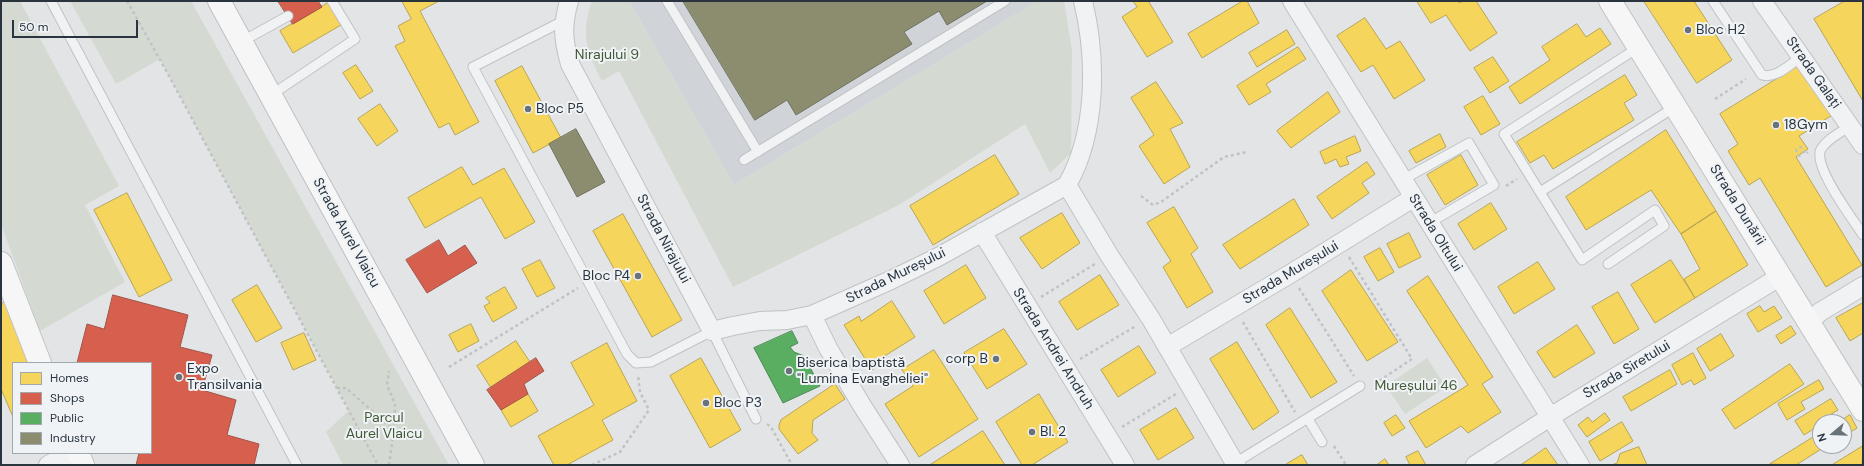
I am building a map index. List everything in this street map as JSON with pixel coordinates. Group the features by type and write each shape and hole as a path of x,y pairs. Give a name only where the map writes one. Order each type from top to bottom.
{"street":[{"name":"Strada Aurel Vlaicu","path":"219,1 473,465"},
{"name":"Strada Nirajului","path":"569,1 565,20 565,46 570,64 712,332"},
{"path":"1082,1 1088,23 1091,67 1090,109 1088,132 1082,152 1075,170 1066,185 1167,347 1235,464"},
{"name":"Strada Oltului","path":"1292,1 1580,465"},
{"name":"Strada Dunării","path":"1610,1 1863,410"},
{"name":"Strada Galați","path":"1762,1 1863,145"},
{"name":"Strada Mureșului","path":"712,332 746,323 788,320 812,315 891,280 982,232 1066,185"},
{"name":"Strada Mureșului","path":"1167,347 1290,274 1413,198"},
{"name":"Strada Andrei Andruh","path":"982,232 1125,465"},
{"path":"1,266 40,362"},
{"name":"Strada Siretului","path":"1475,465 1550,417 1781,276"},
{"path":"1809,322 1820,312 1863,286"},
{"path":"812,315 832,354 900,465"},
{"path":"48,465 68,454"},
{"path":"78,454 83,465"}],"lane":[{"path":"51,1 297,465"},
{"path":"271,95 355,39 332,1"},
{"path":"667,1 758,152"},
{"path":"744,160 1005,1"},
{"path":"1713,1 1762,75 1768,77 1775,74 1801,57"},
{"path":"242,42 288,16"},
{"path":"565,20 473,67 502,124 627,354 636,363 651,362 712,332"},
{"path":"1608,264 1664,226 1655,210 1582,260 1504,134 1639,47"},
{"path":"1540,192 1675,107"},
{"path":"1850,126 1827,142 1821,150 1819,159 1823,172 1863,235"},
{"path":"1402,180 1469,143 1494,185 1429,223"},
{"name":"Strada Nirajului","path":"712,332 756,418"},
{"path":"1235,464 1360,386"},
{"path":"1305,421 1322,442"}],"path":[{"path":"127,1 176,88 378,465"},
{"path":"1715,99 1746,79"},
{"path":"1800,157 1796,150 1801,147 1805,154"},
{"path":"1140,196 1153,205 1161,202 1224,157 1246,152"},
{"path":"1290,274 1364,391 1412,359 1341,243"},
{"path":"1048,293 1089,267"},
{"path":"449,367 589,282"},
{"path":"1244,324 1305,421"},
{"path":"1089,354 1130,329"},
{"path":"592,465 620,452 649,410 640,392 636,363"},
{"path":"389,371 387,386 395,404 394,430 389,465"},
{"path":"1107,436 1190,386"},
{"path":"337,388 346,388 394,430"},
{"path":"756,418 771,427 792,465"},
{"path":"1322,442 1329,439 1346,465"}],"shaded area":[{"path":"629,1 1038,1 734,185"}],"green space":[{"path":"1,1 20,1 119,186 85,205 125,282 40,331 1,224"},
{"name":"Parcul Aurel Vlaicu","path":"70,1 191,1 449,465 343,465 326,432 349,410 160,59 116,84"},
{"name":"Nirajului 9","path":"592,1 629,1 734,185 1038,1 1064,1 1072,51 1071,153 1050,173 1025,124 899,205 733,287 619,71 602,81 592,61 587,42 586,23"},
{"name":"Mureșului 46","path":"1427,358 1446,387 1405,414 1386,386"}],"building: Homes":[{"path":"402,1 439,1 420,11 479,122 455,135 449,123 439,128 395,46 405,41 398,26 411,19"},
{"path":"1133,1 1151,1 1149,2 1173,42 1147,57 1122,17 1137,7"},
{"path":"1243,1 1247,1 1259,23 1202,58 1188,34"},
{"path":"1417,1 1458,1 1459,3 1463,1 1476,1 1497,33 1470,51 1446,15 1431,23"},
{"name":"Bloc H2","path":"1644,1 1694,1 1732,60 1697,83"},
{"path":"1845,1 1863,1 1863,101 1814,19"},
{"path":"328,3 341,25 293,53 280,31"},
{"path":"1365,18 1386,49 1400,41 1425,80 1394,99 1373,65 1361,72 1337,36"},
{"path":"1577,24 1586,37 1600,28 1611,44 1520,104 1509,87 1550,60 1542,47"},
{"path":"1287,30 1295,44 1257,67 1249,53"},
{"path":"1298,47 1306,59 1266,84 1271,92 1249,105 1237,86"},
{"path":"1493,57 1509,81 1490,93 1474,68"},
{"path":"1803,63 1834,114 1799,136 1808,149 1796,157 1862,265 1826,287 1760,178 1749,185 1728,151 1738,144 1720,114"},
{"path":"356,65 373,91 360,99 343,73"},
{"name":"Bloc P5","path":"522,66 561,138 533,153 495,81"},
{"path":"1625,75 1637,95 1624,103 1634,120 1553,169 1544,155 1530,163 1517,142"},
{"path":"1156,82 1183,123 1170,129 1190,167 1164,184 1139,146 1154,135 1131,98"},
{"path":"1328,92 1340,112 1291,148 1277,131"},
{"path":"1483,96 1500,124 1481,135 1464,107"},
{"path":"380,104 398,131 377,146 358,119"},
{"path":"1666,130 1716,211 1681,234 1651,190 1586,230 1566,197"},
{"path":"1440,134 1446,147 1416,163 1409,151"},
{"path":"1355,136 1361,151 1346,157 1349,164 1340,167 1336,159 1325,164 1320,152"},
{"path":"995,155 1019,194 933,245 910,206"},
{"path":"1461,155 1478,185 1445,205 1427,175"},
{"path":"1367,162 1375,174 1362,183 1369,193 1332,219 1317,197"},
{"path":"462,167 473,185 504,168 535,222 505,239 481,197 425,228 408,198"},
{"path":"127,193 172,280 139,297 94,210"},
{"path":"1294,199 1309,225 1240,269 1223,245"},
{"path":"1491,203 1507,229 1474,250 1458,224"},
{"path":"1174,207 1198,248 1191,254 1213,292 1187,308 1163,267 1171,261 1147,223"},
{"path":"1716,211 1748,265 1695,298 1684,279 1700,269 1681,234"},
{"path":"1062,213 1080,243 1042,269 1020,238"},
{"name":"Bloc P4","path":"623,214 682,320 652,337 593,231"},
{"path":"1409,233 1421,257 1399,268 1387,244"},
{"path":"1380,248 1394,272 1378,281 1364,257"},
{"path":"540,260 555,288 537,297 522,269"},
{"path":"1671,260 1695,298 1655,323 1631,285"},
{"path":"1538,262 1555,289 1514,314 1498,287"},
{"path":"966,265 986,298 944,324 924,291"},
{"path":"1351,270 1398,342 1367,361 1322,291"},
{"path":"1100,275 1119,305 1077,330 1059,302"},
{"path":"1428,276 1493,377 1482,384 1501,412 1468,433 1461,426 1426,448 1409,421 1468,385 1407,291"},
{"path":"257,285 282,328 256,342 232,300"},
{"path":"505,287 517,308 493,322 484,306 490,303 486,298"},
{"path":"1618,292 1639,329 1614,344 1592,307"},
{"path":"892,301 915,337 883,357 885,361 872,370 844,325 859,316 861,321"},
{"path":"5,302 30,362 12,362 12,415 1,389 1,304"},
{"path":"1863,303 1863,333 1850,341 1836,318"},
{"path":"1760,306 1764,312 1774,306 1782,318 1758,332 1747,314"},
{"path":"1290,308 1337,382 1311,398 1266,325"},
{"path":"471,324 479,341 458,352 449,335"},
{"path":"1577,325 1595,353 1554,378 1537,352"},
{"path":"1791,326 1796,334 1781,344 1776,336"},
{"name":"corp B","path":"1004,329 1027,364 987,389 964,353"},
{"path":"304,333 316,360 293,370 281,343"},
{"path":"1721,334 1734,356 1710,371 1697,349"},
{"path":"516,341 530,362 491,388 477,366"},
{"path":"1237,342 1279,412 1253,430 1210,359"},
{"path":"607,343 637,401 602,420 613,440 567,465 554,465 538,436 594,405 571,363"},
{"path":"1139,346 1156,373 1118,397 1101,370"},
{"path":"934,350 978,419 919,457 885,404 913,386 902,370"},
{"path":"1693,353 1706,378 1694,385 1691,380 1682,385 1672,365"},
{"name":"Bloc P3","path":"701,358 741,430 710,448 670,376"},
{"path":"1790,364 1804,384 1735,429 1722,410"},
{"path":"1670,370 1677,384 1631,411 1623,397"},
{"path":"1819,380 1824,389 1801,402 1805,409 1787,420 1778,404"},
{"path":"835,384 845,399 813,420 812,433 818,440 798,454 779,429 781,420"},
{"path":"528,394 538,411 511,427 501,410"},
{"name":"Bl. 2","path":"1039,394 1068,442 1032,465 1022,465 996,422"},
{"path":"1831,399 1838,410 1831,414 1812,414 1812,430 1804,435 1795,421"},
{"path":"1176,408 1194,438 1158,460 1140,430"},
{"path":"1605,413 1610,420 1587,437 1578,425 1588,417 1592,422"},
{"path":"1396,415 1405,428 1392,436 1384,423"},
{"path":"1852,419 1857,428 1852,431"},
{"path":"1622,422 1633,441 1600,461 1589,442"},
{"path":"983,431 1005,465 930,465"},
{"path":"1812,438 1812,454 1813,454 1796,465 1770,464"},
{"path":"1863,446 1862,465 1832,465 1852,454"},
{"path":"1639,447 1647,465 1612,465 1617,463 1620,454"},
{"path":"1546,448 1558,465 1521,465"},
{"path":"1418,451 1426,465 1410,465 1406,457"},
{"path":"1302,455 1308,465 1285,465"},
{"path":"1385,459 1389,465 1377,465"}],"building: Shops":[{"path":"278,1 318,1 322,7 293,24"},
{"path":"439,240 448,256 465,245 477,263 427,293 406,260"},
{"name":"Expo Transilvania","path":"113,295 188,315 180,347 212,355 202,390 236,400 227,435 259,444 254,465 136,465 139,454 152,454 152,362 77,362 87,324 104,329"},
{"path":"536,358 544,371 524,384 528,394 501,410 487,390"}],"building: Public":[{"name":"Biserica baptistă \"Lumina Evangheliei\"","path":"792,331 798,343 790,347 794,352 804,356 820,386 783,403 754,348"}],"building: Industry":[{"path":"683,1 987,1 947,25 939,11 904,32 912,44 796,115 787,100 755,120"},
{"path":"576,129 605,182 577,197 549,144"}],"place":[{"name":"Bloc H2","path":"1688,30"},
{"name":"Bloc P5","path":"528,109"},
{"name":"18Gym","path":"1776,125"},
{"name":"Bloc P4","path":"638,276"},
{"name":"corp B","path":"996,359"},
{"name":"Biserica baptistă \"Lumina Evangheliei\"","path":"789,371"},
{"name":"Expo Transilvania","path":"179,377"},
{"name":"Bloc P3","path":"706,403"},
{"name":"Bl. 2","path":"1032,432"}]}
